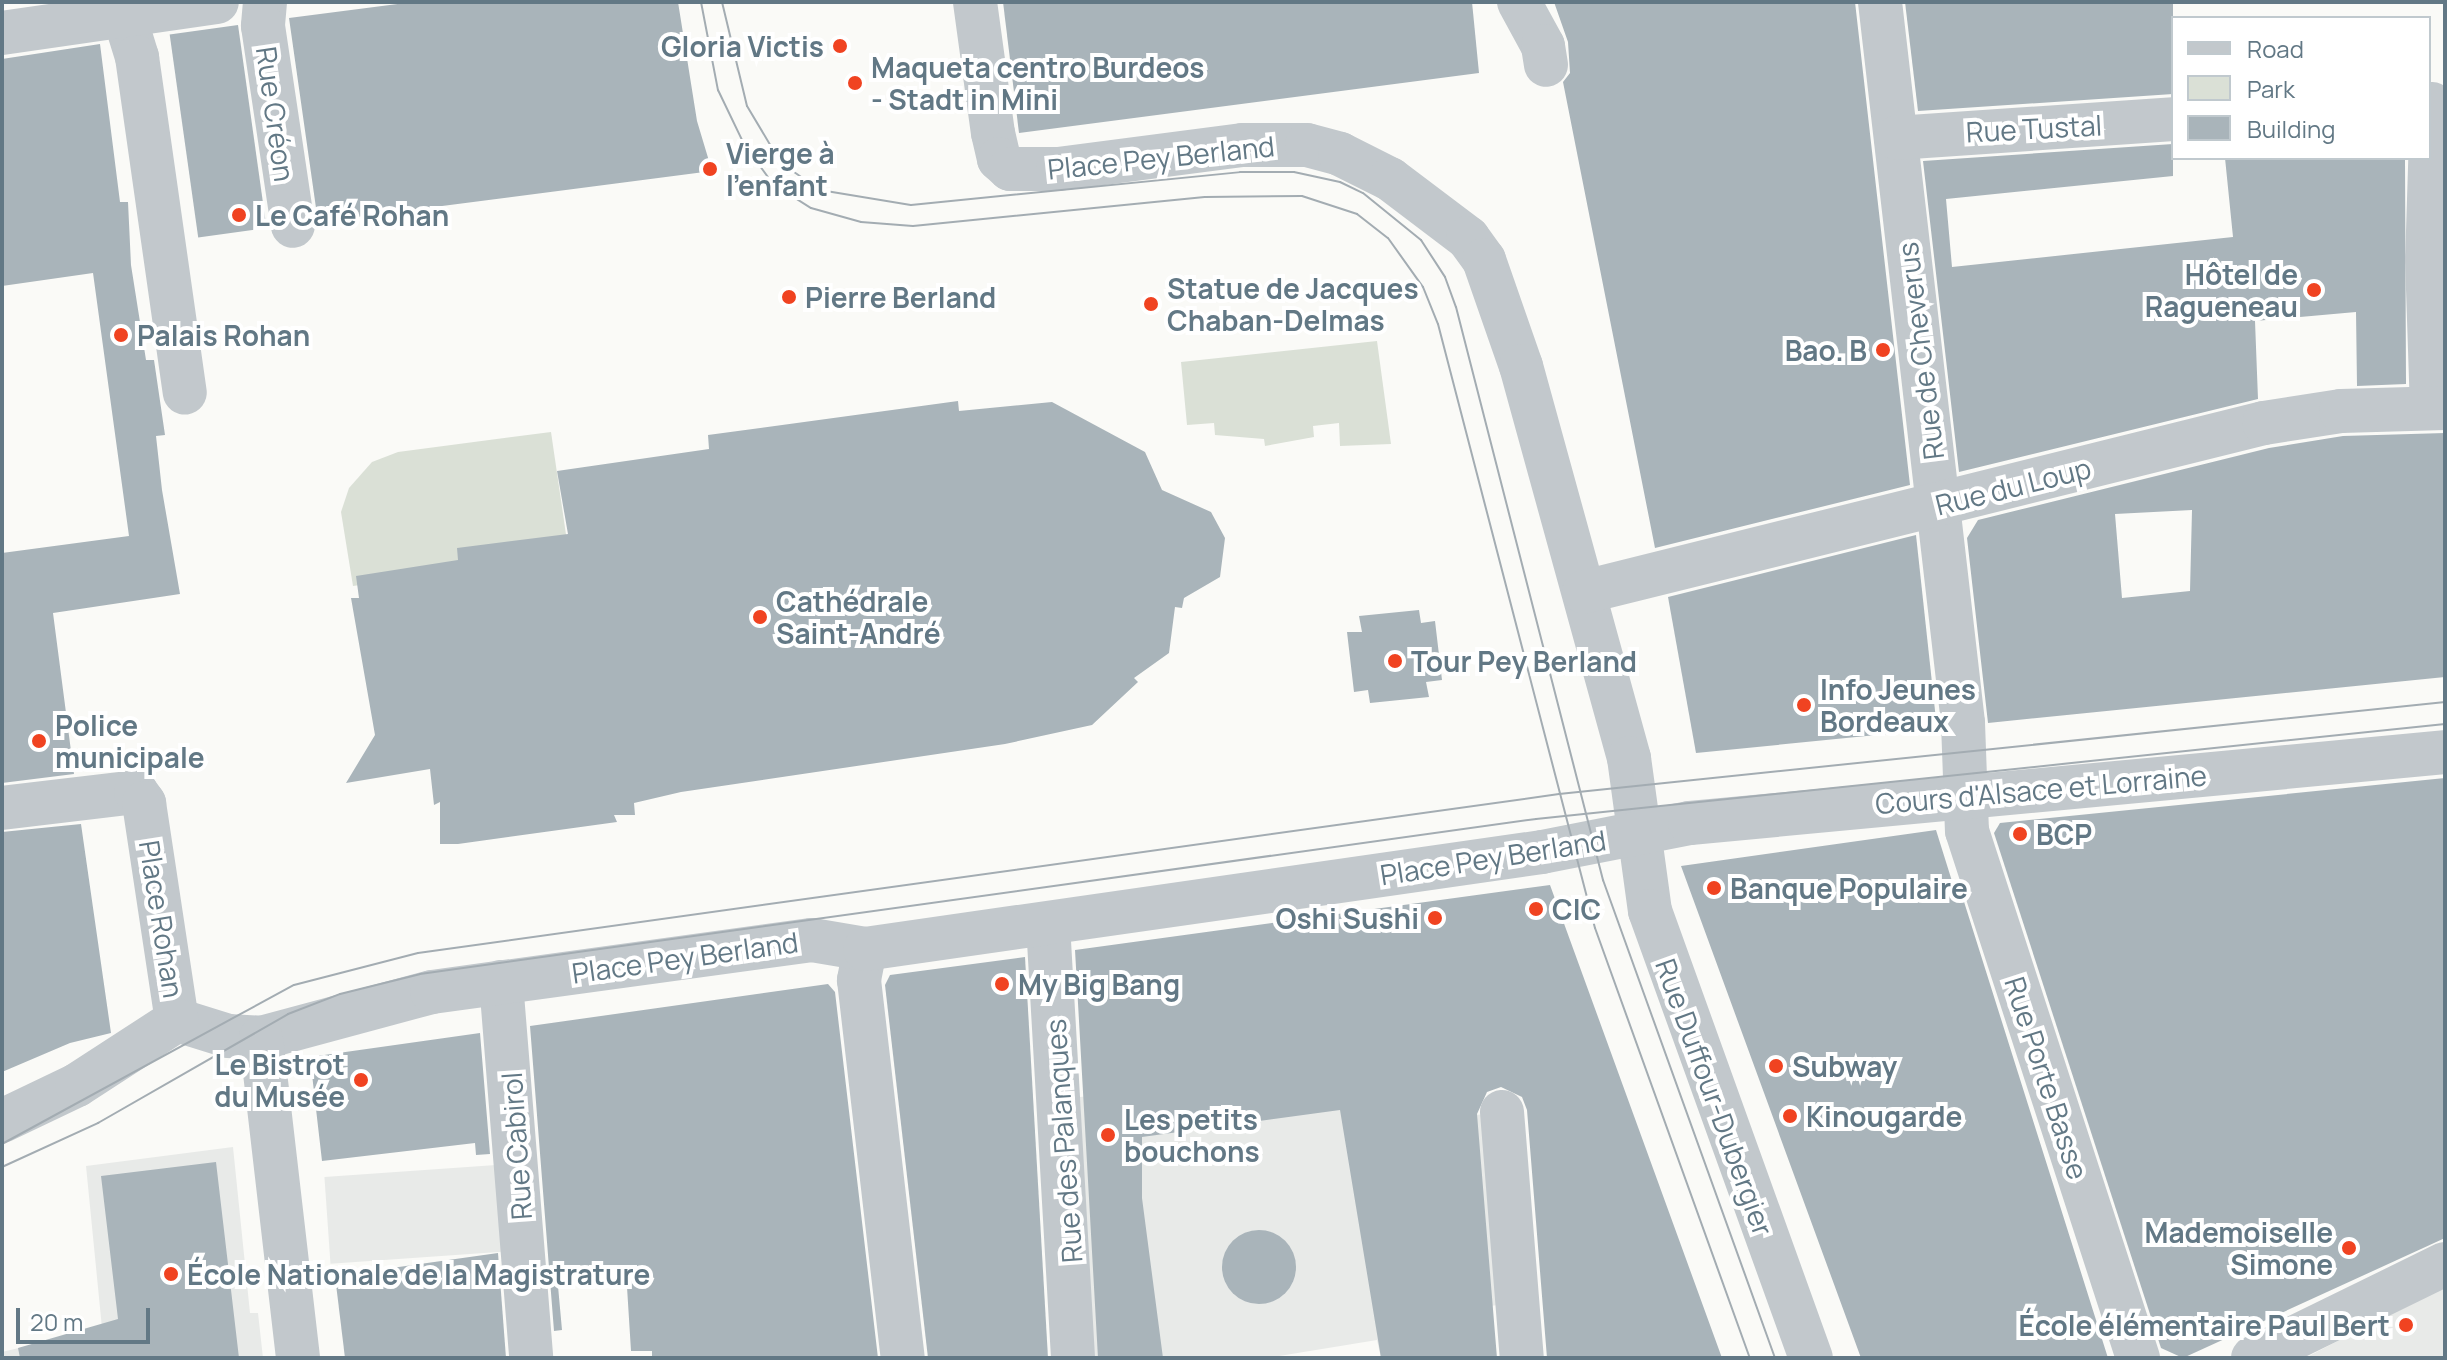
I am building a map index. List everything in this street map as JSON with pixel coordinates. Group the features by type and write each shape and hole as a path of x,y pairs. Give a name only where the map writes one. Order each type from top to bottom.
{"street":[{"path":"2,33 123,9 217,2"},
{"name":"Rue Créon","path":"265,2 263,26 293,226"},
{"name":"Place Pey Berland","path":"261,1038 432,992 812,940 865,949 1542,852 1638,832 1629,758 1584,592 1498,292 1468,238 1369,166 1307,145 1242,145 1030,171 1010,169 999,159 993,133 975,2"},
{"path":"1519,2 1543,46 1546,65"},
{"name":"Rue de Cheverus","path":"1880,2 1963,723 1965,795"},
{"path":"123,9 137,57 185,393"},
{"path":"2435,102 2427,259 2439,408"},
{"name":"Rue Tustal","path":"1896,138 2171,119"},
{"name":"Rue du Loup","path":"1584,592 2264,423 2341,411 2439,408"},
{"name":"Cours d'Alsace et Lorraine","path":"1638,832 1965,795 2445,752"},
{"name":"Place Rohan","path":"2,808 127,790 144,803 177,1020 228,1036 261,1038"},
{"name":"Rue Porte Basse","path":"1965,795 1967,831 2138,1358"},
{"name":"Rue Duffour-Dubergier","path":"1638,832 1642,875 1663,954 1811,1358"},
{"name":"Rue des Palanques","path":"1048,924 1073,1358"},
{"path":"865,949 859,980 903,1358"},
{"name":"Rue Cabirol","path":"501,982 531,1358"},
{"path":"2,1121 77,1085 177,1020"},
{"path":"261,1038 298,1358"},
{"path":"1502,1112 1522,1358"},
{"path":"2253,1358 2445,1264"}],"shaded area":[{"path":"1130,1092 1484,1115 1499,1305 1402,1315 1385,1358 1381,1358 1377,1340 1267,1358 1090,1358 1080,1097"},
{"name":"École Nationale de la Magistrature","path":"233,1147 250,1313 258,1313 263,1358 2,1358 2,1352 102,1328 86,1166"},
{"path":"496,1165 502,1252 330,1264 324,1177"},
{"name":"École élémentaire Paul Bert","path":"2445,1286 2445,1358 2305,1358 2430,1293"}],"green space":[{"path":"1377,341 1391,444 1340,446 1339,423 1313,426 1314,437 1265,446 1264,439 1215,435 1214,423 1187,425 1181,362"},
{"path":"551,432 569,555 353,586 341,512 349,488 372,462 398,452"}],"building":[{"path":"413,2 678,2 697,121 712,171 318,222 289,18"},
{"path":"1003,2 1472,2 1479,73 1019,133"},
{"path":"1554,2 1855,2 1910,485 1655,548 1563,82 1570,73 1568,42"},
{"path":"1905,2 2173,2 2171,94 1918,111"},
{"path":"238,25 267,228 198,238 170,35"},
{"name":"Palais Rohan","path":"100,44 120,202 128,202 131,265 146,360 154,360 165,435 156,436 180,594 53,613 74,774 2,783 2,553 129,536 93,273 2,286 2,59"},
{"path":"2171,144 2173,176 1946,199 1952,267 2233,237 2225,160 2405,160 2406,384 2357,386 2356,312 2255,321 2258,399 1959,472 1923,161"},
{"name":"Cathédrale Saint-André","path":"958,401 959,411 1052,402 1145,452 1162,490 1211,512 1225,538 1220,577 1184,598 1182,608 1175,607 1169,653 1134,678 1138,682 1092,725 1005,744 681,792 634,803 635,815 614,815 617,822 458,844 440,844 440,802 434,805 430,769 346,783 375,735 351,598 359,598 356,576 458,560 457,548 568,534 557,471 709,449 708,435"},
{"path":"2445,433 2445,677 1988,723 1967,538 1978,520 2269,448 2343,436","holes":["2192,510 2190,591 2122,598 2115,514"]},
{"path":"1916,535 1937,729 1696,753 1668,597"},
{"name":"Tour Pey Berland","path":"1419,610 1421,623 1435,621 1442,680 1426,682 1429,697 1370,703 1368,690 1354,692 1347,632 1362,632 1359,616"},
{"path":"2445,778 2445,1238 2183,1358 2161,1348 1994,833 2000,823"},
{"path":"81,824 111,1033 70,1043 2,1072 2,832"},
{"path":"1936,830 1956,894 1960,889 2108,1358 1861,1358 1681,866"},
{"path":"1550,885 1722,1358 1547,1358 1527,1110 1522,1097 1501,1087 1487,1092 1477,1114 1497,1358 1381,1358 1340,1110 1142,1137 1142,1198 1163,1358 1098,1358 1075,950"},
{"path":"1025,957 1048,1358 928,1358 885,985 890,975"},
{"path":"828,984 835,992 878,1358 652,1358 652,1351 631,1351 626,1271 557,1275 562,1330 554,1331 530,1026"},
{"path":"480,1033 490,1154 476,1155 475,1143 322,1161 310,1057"},
{"name":"École Nationale de la Magistrature","path":"216,1162 239,1358 20,1358 18,1348 118,1319 101,1176"},
{"path":"1259,1230 1280,1236 1290,1246 1296,1267 1290,1288 1280,1298 1259,1304 1238,1298 1228,1288 1222,1267 1228,1246 1238,1236"},
{"path":"498,1253 506,1358 345,1358 335,1276"}],"tram line":[{"path":"701,2 718,90 744,144 773,184 811,208 861,222 913,226 1205,197 1302,196 1357,214 1388,238 1423,287 1438,324 1595,928 1750,1358"},
{"path":"722,2 747,106 781,163 820,190 911,205 1240,172 1294,172 1340,182 1363,193 1421,240 1445,277 1456,307 1603,880 1775,1358"},
{"path":"2,1144 294,985 418,953 1559,794 2445,702"},
{"path":"2,1167 98,1123 288,1014 340,994 420,974 1536,819 2445,724"}],"place":[{"name":"Gloria Victis","path":"840,46"},
{"name":"Maqueta centro Burdeos - Stadt in Mini","path":"855,83"},
{"name":"Vierge à l'enfant","path":"710,169"},
{"name":"Le Café Rohan","path":"239,215"},
{"name":"Hôtel de Ragueneau","path":"2314,290"},
{"name":"Pierre Berland","path":"789,297"},
{"name":"Statue de Jacques Chaban-Delmas","path":"1151,304"},
{"name":"Palais Rohan","path":"121,335"},
{"name":"Bao. B","path":"1883,350"},
{"name":"Cathédrale Saint-André","path":"760,617"},
{"name":"Tour Pey Berland","path":"1395,661"},
{"name":"Info Jeunes Bordeaux","path":"1804,705"},
{"name":"Police municipale","path":"39,741"},
{"name":"BCP","path":"2020,834"},
{"name":"Banque Populaire","path":"1714,888"},
{"name":"CIC","path":"1536,909"},
{"name":"Oshi Sushi","path":"1435,918"},
{"name":"My Big Bang","path":"1002,984"},
{"name":"Subway","path":"1776,1066"},
{"name":"Le Bistrot du Musée","path":"361,1080"},
{"name":"Kinougarde","path":"1790,1116"},
{"name":"Les petits bouchons","path":"1108,1135"},
{"name":"Mademoiselle Simone","path":"2349,1248"},
{"name":"École Nationale de la Magistrature","path":"171,1274"},
{"name":"École élémentaire Paul Bert","path":"2406,1325"}]}
